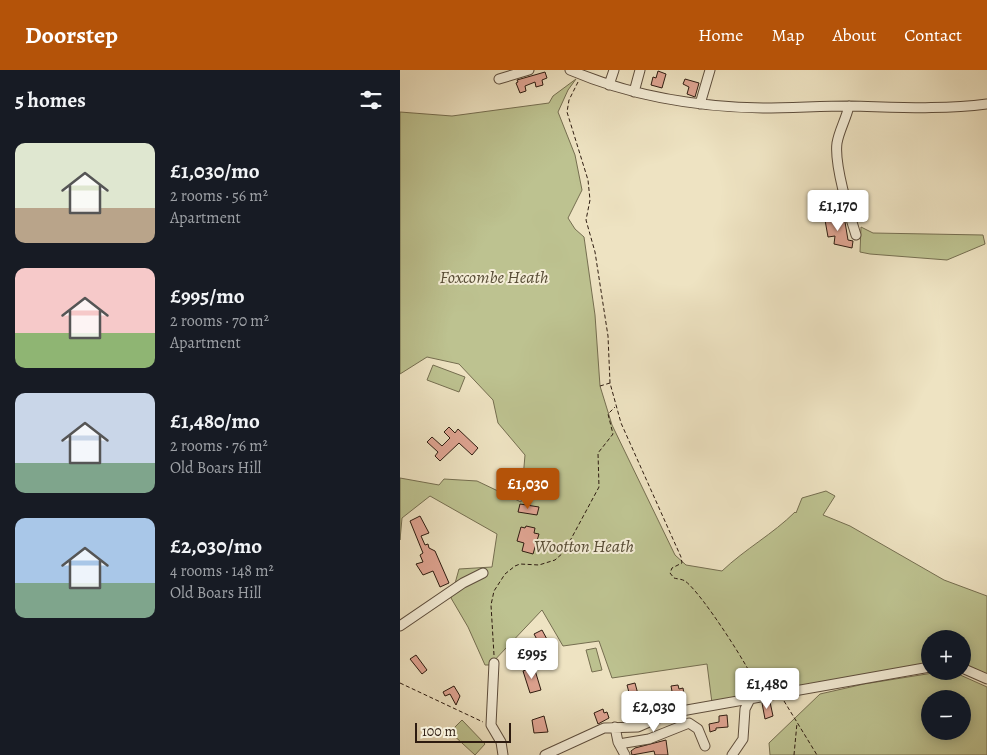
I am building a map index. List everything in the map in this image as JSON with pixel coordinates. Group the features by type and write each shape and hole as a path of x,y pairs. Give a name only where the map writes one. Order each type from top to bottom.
{"street":[{"path":"499,79 530,70"},
{"path":"570,70 609,85 634,92 700,104 760,108 850,106 950,108 987,104"},
{"path":"609,85 614,70"},
{"path":"634,92 640,70"},
{"path":"700,104 710,70"},
{"path":"850,106 836,146 848,210 856,235"},
{"path":"400,626 462,583 483,573"},
{"path":"494,662 491,725 501,742 503,755"},
{"path":"545,755 559,752 604,728 638,727 670,713 921,669"},
{"path":"971,672 987,679"},
{"path":"732,755 743,739 745,709 755,698"},
{"path":"619,744 654,737 689,723 698,729 706,746"},
{"path":"615,727 619,744 625,755"}],"path":[{"path":"581,75 569,100 568,112 588,180 590,200 586,220 595,252 608,336 610,383 616,407 631,449 681,557 682,563 672,568 670,573 674,578 684,580 697,594 732,643 757,686"},
{"path":"600,386 610,383"},
{"path":"494,662 491,605 494,591 505,574 516,566 520,564 539,565 554,560 564,552 598,487 598,453 613,434 608,414 616,407"},
{"path":"755,698 759,673"},
{"path":"400,683 491,725"},
{"path":"780,694 817,755"},
{"path":"794,755 798,722"}],"green space":[{"path":"576,79 568,90 558,112 575,155 582,190 568,218 575,229 584,237 595,315 600,386 612,425 675,555 686,565 722,571 796,513 802,498 826,491 835,496 823,515 850,526 944,580 987,596 987,676 971,667 971,630 921,630 921,668 712,703 707,664 612,678 599,641 563,646 542,610 490,665 485,665 468,627 451,598 459,569 492,567 497,534 430,496 402,518 400,540 400,478 439,485 444,479 477,481 521,502 525,455 498,423 493,400 459,364 427,357 400,374 400,112 452,116 549,103 553,96"},
{"path":"861,227 873,233 983,235 985,244 947,260 870,254 860,252"},
{"path":"433,365 465,377 459,392 427,380"},
{"path":"596,648 602,670 592,672 586,650"},
{"path":"921,675 921,680 971,680 987,687 987,755 770,755 769,743 820,694 864,684"},
{"path":"462,720 485,744 475,755 450,732"}],"building":[{"path":"658,71 666,74 662,88 651,85 653,77 656,78"},
{"path":"545,72 547,78 542,80 543,85 536,87 535,82 525,86 526,91 520,93 516,83 518,82 517,80"},
{"path":"685,79 699,83 695,97 687,94 689,87 683,84"},
{"path":"844,216 848,240 853,241 852,248 834,244 835,236 828,237 825,220"},
{"path":"449,427 455,433 458,429 478,448 472,455 459,443 440,461 435,456 438,452 427,442 432,437 442,446 450,438 444,432"},
{"path":"520,504 539,507 537,515 518,512"},
{"path":"420,516 429,533 421,536 425,545 428,544 429,548 435,551 449,583 440,587 433,571 423,575 416,564 423,562 420,555 423,553 410,521"},
{"path":"526,526 535,528 534,533 539,534 533,554 522,551 524,543 517,541 521,527 525,528"},
{"path":"542,630 549,643 541,647 534,634"},
{"path":"416,655 427,670 422,674 410,659"},
{"path":"534,667 541,690 530,693 523,671"},
{"path":"635,683 639,698 631,700 627,685"},
{"path":"678,685 679,689 683,688 685,700 674,702 671,686"},
{"path":"454,686 460,696 456,705 450,694 445,696 443,692"},
{"path":"770,702 773,716 765,719 762,703"},
{"path":"603,709 604,713 607,712 609,718 598,724 594,713"},
{"path":"727,715 728,727 716,728 716,730 710,732 709,724 719,722 719,716"},
{"path":"544,716 548,732 534,733 532,720"},
{"path":"666,740 668,755 655,755 654,751 632,755 631,751 635,748"}],"park label":[{"name":"Foxcombe Heath","path":"494,277"},
{"name":"Wootton Heath","path":"584,546"}]}
